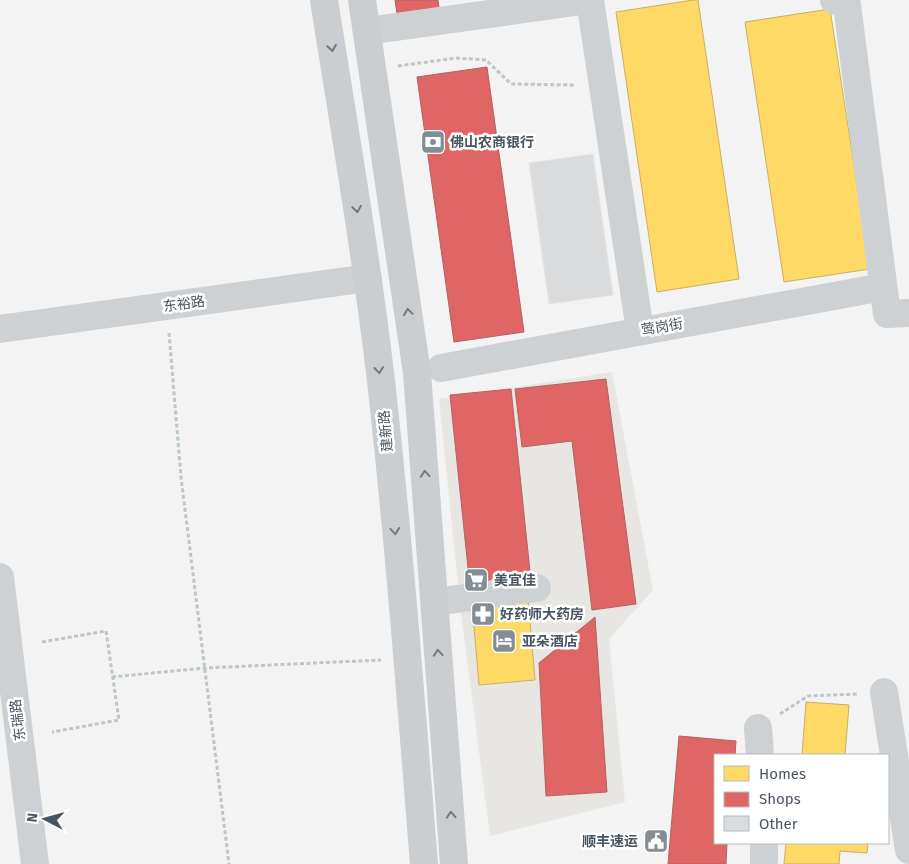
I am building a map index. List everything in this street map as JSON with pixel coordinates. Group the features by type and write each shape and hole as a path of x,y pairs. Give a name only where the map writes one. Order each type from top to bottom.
{"main road":[{"name":"建新路","path":"324,0 368,278 384,416 411,701 424,864"},
{"path":"362,0 417,373 454,864"}],"street":[{"path":"367,31 590,0 640,331"},
{"path":"834,0 847,5 887,314 909,313"},
{"name":"东裕路","path":"0,329 368,278"},
{"name":"莺岗街","path":"441,368 882,287"},
{"name":"东瑞路","path":"0,577 35,864"},
{"path":"435,602 537,588"},
{"path":"884,692 909,850"},
{"path":"758,728 760,754"},
{"path":"764,844 764,864"}],"path":[{"path":"392,67 456,58 486,60 511,84 603,85"},
{"path":"169,326 182,477 229,864"},
{"path":"42,642 106,631 118,720 52,732"},
{"path":"112,676 205,668 381,660"},
{"path":"758,728 808,696 884,692"}],"shaded area":[{"path":"612,372 653,590 609,639 625,802 490,836 461,613 439,399"}],"building: Homes":[{"path":"698,0 739,279 657,292 616,12"},
{"path":"830,9 870,269 784,282 745,22"},
{"name":"亚朵酒店","path":"528,598 535,680 479,685 472,603"},
{"path":"806,702 849,705 845,754 802,754"},
{"path":"786,844 868,844 867,853 840,851 839,864 784,864"}],"building: Shops":[{"path":"395,0 438,0 439,8 397,14"},
{"path":"487,67 524,332 454,342 417,77"},
{"path":"606,379 636,604 592,610 572,441 522,447 515,389"},
{"path":"511,389 531,581 470,587 450,395"},
{"path":"595,617 607,792 546,796 539,663"},
{"path":"679,736 736,741 735,754 714,754 714,844 727,844 726,864 668,864"}],"building: Other":[{"path":"593,154 613,295 549,304 529,163"}],"place":[{"name":"佛山农商银行","path":"433,142"},
{"name":"美宜佳","path":"476,580"},
{"name":"好药师大药房","path":"483,614"},
{"name":"亚朵酒店","path":"504,641"},
{"name":"顺丰速运","path":"656,841"}]}
